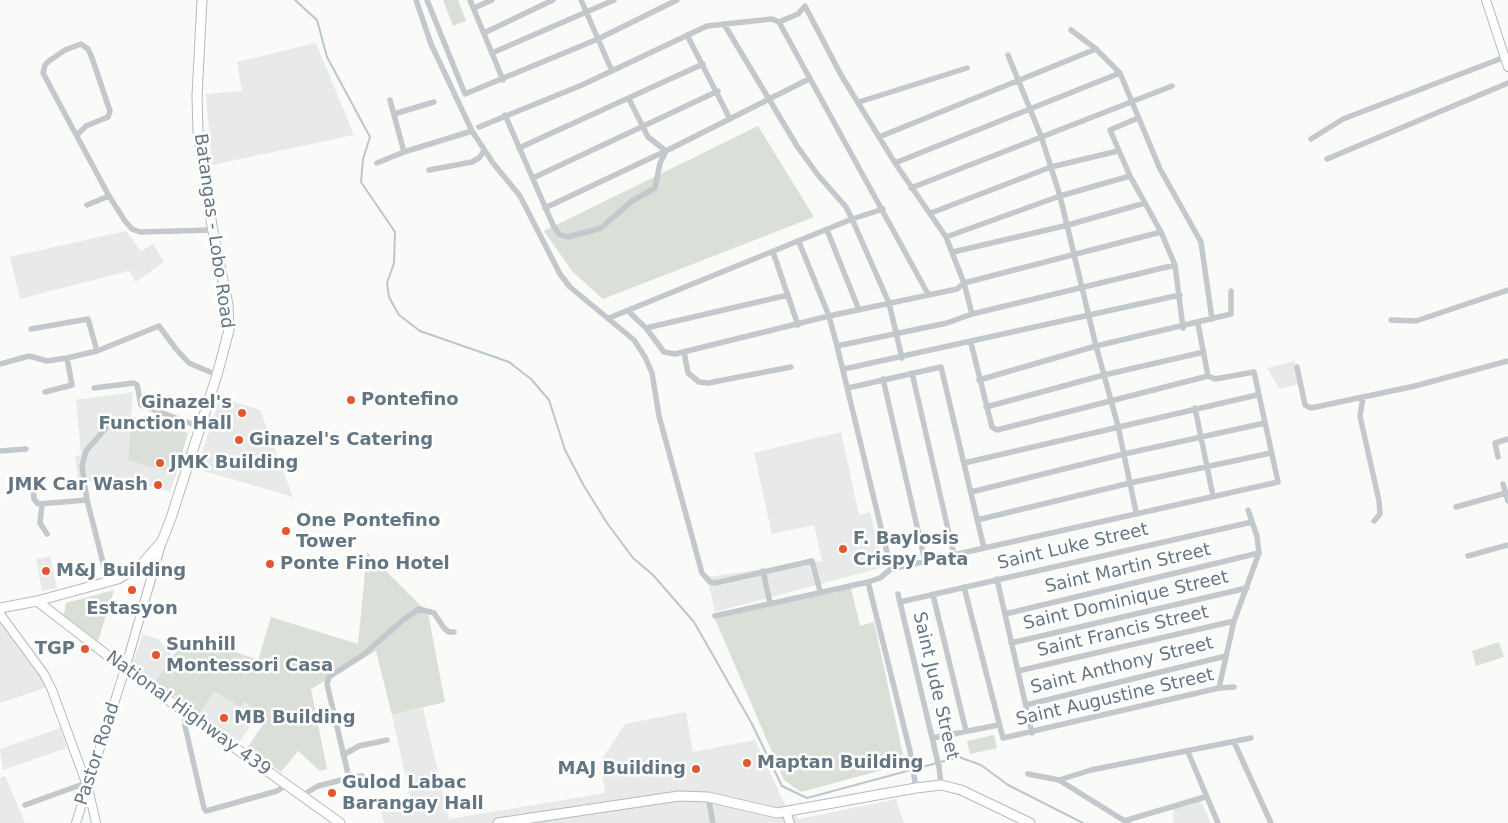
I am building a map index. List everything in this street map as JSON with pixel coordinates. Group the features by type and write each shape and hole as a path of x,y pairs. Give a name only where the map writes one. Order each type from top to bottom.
{"main road":[{"name":"Batangas - Lobo Road","path":"162,541 228,341 230,322 212,230 201,156 197,110 202,0"},
{"path":"1486,0 1508,67"},
{"path":"0,608 37,602 118,580 141,565 162,541"},
{"name":"Pastor Road","path":"76,823 125,670 162,541"},
{"name":"National Highway 439","path":"37,602 125,670 337,822"},
{"path":"0,614 44,674 52,690 87,786 96,823"},
{"path":"498,823 679,796 708,797 764,811 786,812 941,785 960,790 1030,823"},
{"path":"786,812 790,823"}],"street":[{"path":"416,0 431,44 472,131 484,151 520,196 560,274 570,287 634,340 645,357 652,373 659,416 702,572 710,582 715,583 812,560 820,591"},
{"path":"427,0 465,94 503,80 598,38 677,0"},
{"path":"470,0 503,80"},
{"path":"474,8 492,0"},
{"path":"484,32 553,0"},
{"path":"581,0 612,71"},
{"path":"492,52 614,0"},
{"path":"779,22 798,14 805,6 841,75 860,102 895,164 946,237 964,283 972,314"},
{"path":"480,126 582,85 707,26 772,19 779,22 884,209 928,294"},
{"path":"724,24 818,175 846,207 889,303 902,358"},
{"path":"1071,30 1096,49 1120,73 1160,169 1201,242 1212,320"},
{"path":"687,35 730,118"},
{"path":"77,135 86,126 108,117 110,111 92,58 88,49 81,44 65,50 45,64 43,69 44,77 109,196 125,221 132,229 140,232 212,230"},
{"path":"880,137 1096,49"},
{"path":"1008,55 1041,136 1060,196 1096,346 1118,426 1136,512"},
{"path":"1311,139 1343,119 1504,57"},
{"path":"519,148 703,64"},
{"path":"860,102 967,68"},
{"path":"895,164 1120,73"},
{"path":"545,208 666,151 809,78"},
{"path":"1326,159 1508,83"},
{"path":"911,188 1172,86"},
{"path":"533,178 641,126 718,92"},
{"path":"629,99 641,126 655,144 666,151"},
{"path":"390,100 404,152"},
{"path":"394,114 434,102"},
{"path":"505,115 545,208 560,234 568,237 597,230 632,201 655,188 660,163 666,151"},
{"path":"1138,118 1110,130 1130,176 1161,232 1175,265 1183,328"},
{"path":"377,163 404,152 472,131"},
{"path":"931,213 1051,166 1118,150"},
{"path":"429,170 472,162 479,158 484,151"},
{"path":"946,237 998,216 1130,176"},
{"path":"87,205 109,196"},
{"path":"953,252 1068,225 1145,203"},
{"path":"609,318 852,219 884,209"},
{"path":"827,230 859,310"},
{"path":"628,311 646,328 664,352 675,354 798,325 828,316 957,289 964,283 1161,232"},
{"path":"799,242 828,316 844,369 891,569"},
{"path":"773,252 798,325"},
{"path":"837,346 947,323 972,314 1175,265"},
{"path":"1390,320 1416,321 1508,290"},
{"path":"980,380 1096,346 1183,328 1231,314 1231,291"},
{"path":"646,328 788,295"},
{"path":"844,369 971,343 1180,295"},
{"path":"31,329 88,319 97,350"},
{"path":"1198,324 1208,376"},
{"path":"0,364 33,357 47,362 67,358 97,350 160,326 183,357 196,366 217,375"},
{"path":"715,616 820,591 868,582 880,578 891,569 1136,512 1278,482 1257,395 1254,372 1215,379 1208,376 997,430 992,427 986,408 971,343"},
{"path":"684,352 688,373 699,382 708,383 791,366"},
{"path":"986,408 1104,375 1204,352"},
{"path":"45,392 72,385 67,358"},
{"path":"1297,367 1305,406 1308,408 1415,386 1508,361"},
{"path":"848,388 941,367 984,548"},
{"path":"912,374 954,555"},
{"path":"883,379 925,561"},
{"path":"94,388 138,384 142,405 200,428"},
{"path":"964,463 1194,408 1257,395"},
{"path":"1363,397 1360,416 1380,501 1380,514 1374,521"},
{"path":"1194,408 1212,496"},
{"path":"971,492 1124,454 1264,423"},
{"path":"106,428 90,445 83,459 87,500 108,582"},
{"path":"1498,457 1495,443 1508,439"},
{"path":"0,451 26,449"},
{"path":"977,520 1130,483 1271,452"},
{"path":"1503,484 1508,501"},
{"path":"33,486 34,499 42,505 87,500"},
{"path":"1456,507 1506,493"},
{"path":"42,505 40,523 47,534"},
{"path":"1219,688 1234,621 1259,553 1257,536 1248,510"},
{"name":"Saint Luke Street","path":"900,602 1252,522"},
{"path":"1468,556 1508,545"},
{"name":"Saint Martin Street","path":"1005,614 1259,553"},
{"path":"763,572 770,603"},
{"path":"997,579 1032,733"},
{"path":"868,582 910,754 916,788"},
{"path":"933,738 998,725 964,588"},
{"name":"Saint Dominique Street","path":"1012,643 1247,588"},
{"name":"Saint Jude Street","path":"898,594 933,738 941,785"},
{"path":"933,595 966,732"},
{"path":"349,778 327,684 329,676 363,655 403,620 419,610 427,609 434,613 444,628 449,632 454,632"},
{"name":"Saint Francis Street","path":"1018,671 1234,621"},
{"name":"Saint Anthony Street","path":"1026,705 1226,656"},
{"name":"Saint Augustine Street","path":"998,725 1003,738 1032,733 1219,688 1234,687"},
{"path":"188,714 185,726 206,811 277,791 286,785"},
{"path":"1059,780 1091,770 1251,738"},
{"path":"343,754 359,746 387,740"},
{"path":"1234,742 1271,823"},
{"path":"1188,752 1205,797 1218,823"},
{"path":"1028,774 1059,780 1126,822 1205,797"},
{"path":"301,796 318,786 362,776"},
{"path":"25,805 87,786"},
{"path":"708,797 712,823"}],"shaded area":[{"path":"443,0 458,0 466,21 453,26"},
{"path":"316,43 354,135 212,165 206,94 242,91 237,62"},
{"path":"758,126 814,217 603,299 572,271 544,231"},
{"path":"126,231 141,251 153,244 164,262 136,282 129,271 20,299 10,257"},
{"path":"1294,361 1299,384 1280,389 1267,368"},
{"path":"133,392 128,459 176,474 170,492 126,478 78,483 75,456 81,455 76,400"},
{"name":"Ginazel's Catering","path":"220,397 260,410 293,497 197,469"},
{"path":"131,416 188,433 176,474 128,460"},
{"path":"841,432 859,515 870,512 884,567 715,612 707,577 822,561 814,525 772,534 754,453"},
{"path":"367,552 428,613 445,702 392,715 376,651 311,689 327,769 320,771 298,751 281,772 247,748 267,719 244,702 240,707 215,691 199,714 155,682 185,639 258,660 271,617 358,644"},
{"name":"M&J Building","path":"50,556 57,588 42,591 36,559"},
{"path":"851,588 860,626 874,622 905,764 801,792 784,780 715,619"},
{"path":"114,590 98,641 64,615 66,603"},
{"path":"0,619 41,675 45,688 0,703"},
{"path":"143,634 158,639 173,656 155,682 132,665"},
{"path":"1499,642 1504,657 1476,666 1472,651"},
{"path":"215,691 240,707 243,702 259,713 239,742 199,714"},
{"path":"423,708 449,819 605,793 600,762 625,724 686,712 693,752 755,740 785,805 799,819 896,799 904,823 384,823 380,808 410,797 392,715"},
{"path":"60,728 67,748 3,770 0,749"},
{"path":"994,735 997,748 970,754 967,741"},
{"path":"5,776 25,823 0,823 0,778"},
{"path":"1200,800 1211,823 1173,823 1174,806"}],"waterway":[{"path":"295,0 317,20 327,57 370,137 363,159 361,182 395,232 394,263 387,283 389,297 399,315 420,331 509,362 531,379 549,400 565,450 584,486 607,523 633,558 653,575 694,622 752,724 782,786 807,798 959,757 981,765 1008,785 1083,823"}],"place":[{"name":"Pontefino","path":"351,400"},
{"name":"Ginazel's Function Hall","path":"242,413"},
{"name":"Ginazel's Catering","path":"239,440"},
{"name":"JMK Building","path":"160,463"},
{"name":"JMK Car Wash","path":"158,485"},
{"name":"One Pontefino Tower","path":"286,531"},
{"name":"F. Baylosis Crispy Pata","path":"843,549"},
{"name":"Ponte Fino Hotel","path":"270,564"},
{"name":"M&J Building","path":"46,571"},
{"name":"Estasyon","path":"132,590"},
{"name":"TGP","path":"85,649"},
{"name":"Sunhill Montessori Casa","path":"156,655"},
{"name":"MB Building","path":"224,718"},
{"name":"Maptan Building","path":"747,763"},
{"name":"MAJ Building","path":"696,769"},
{"name":"Gulod Labac Barangay Hall","path":"332,793"}]}
